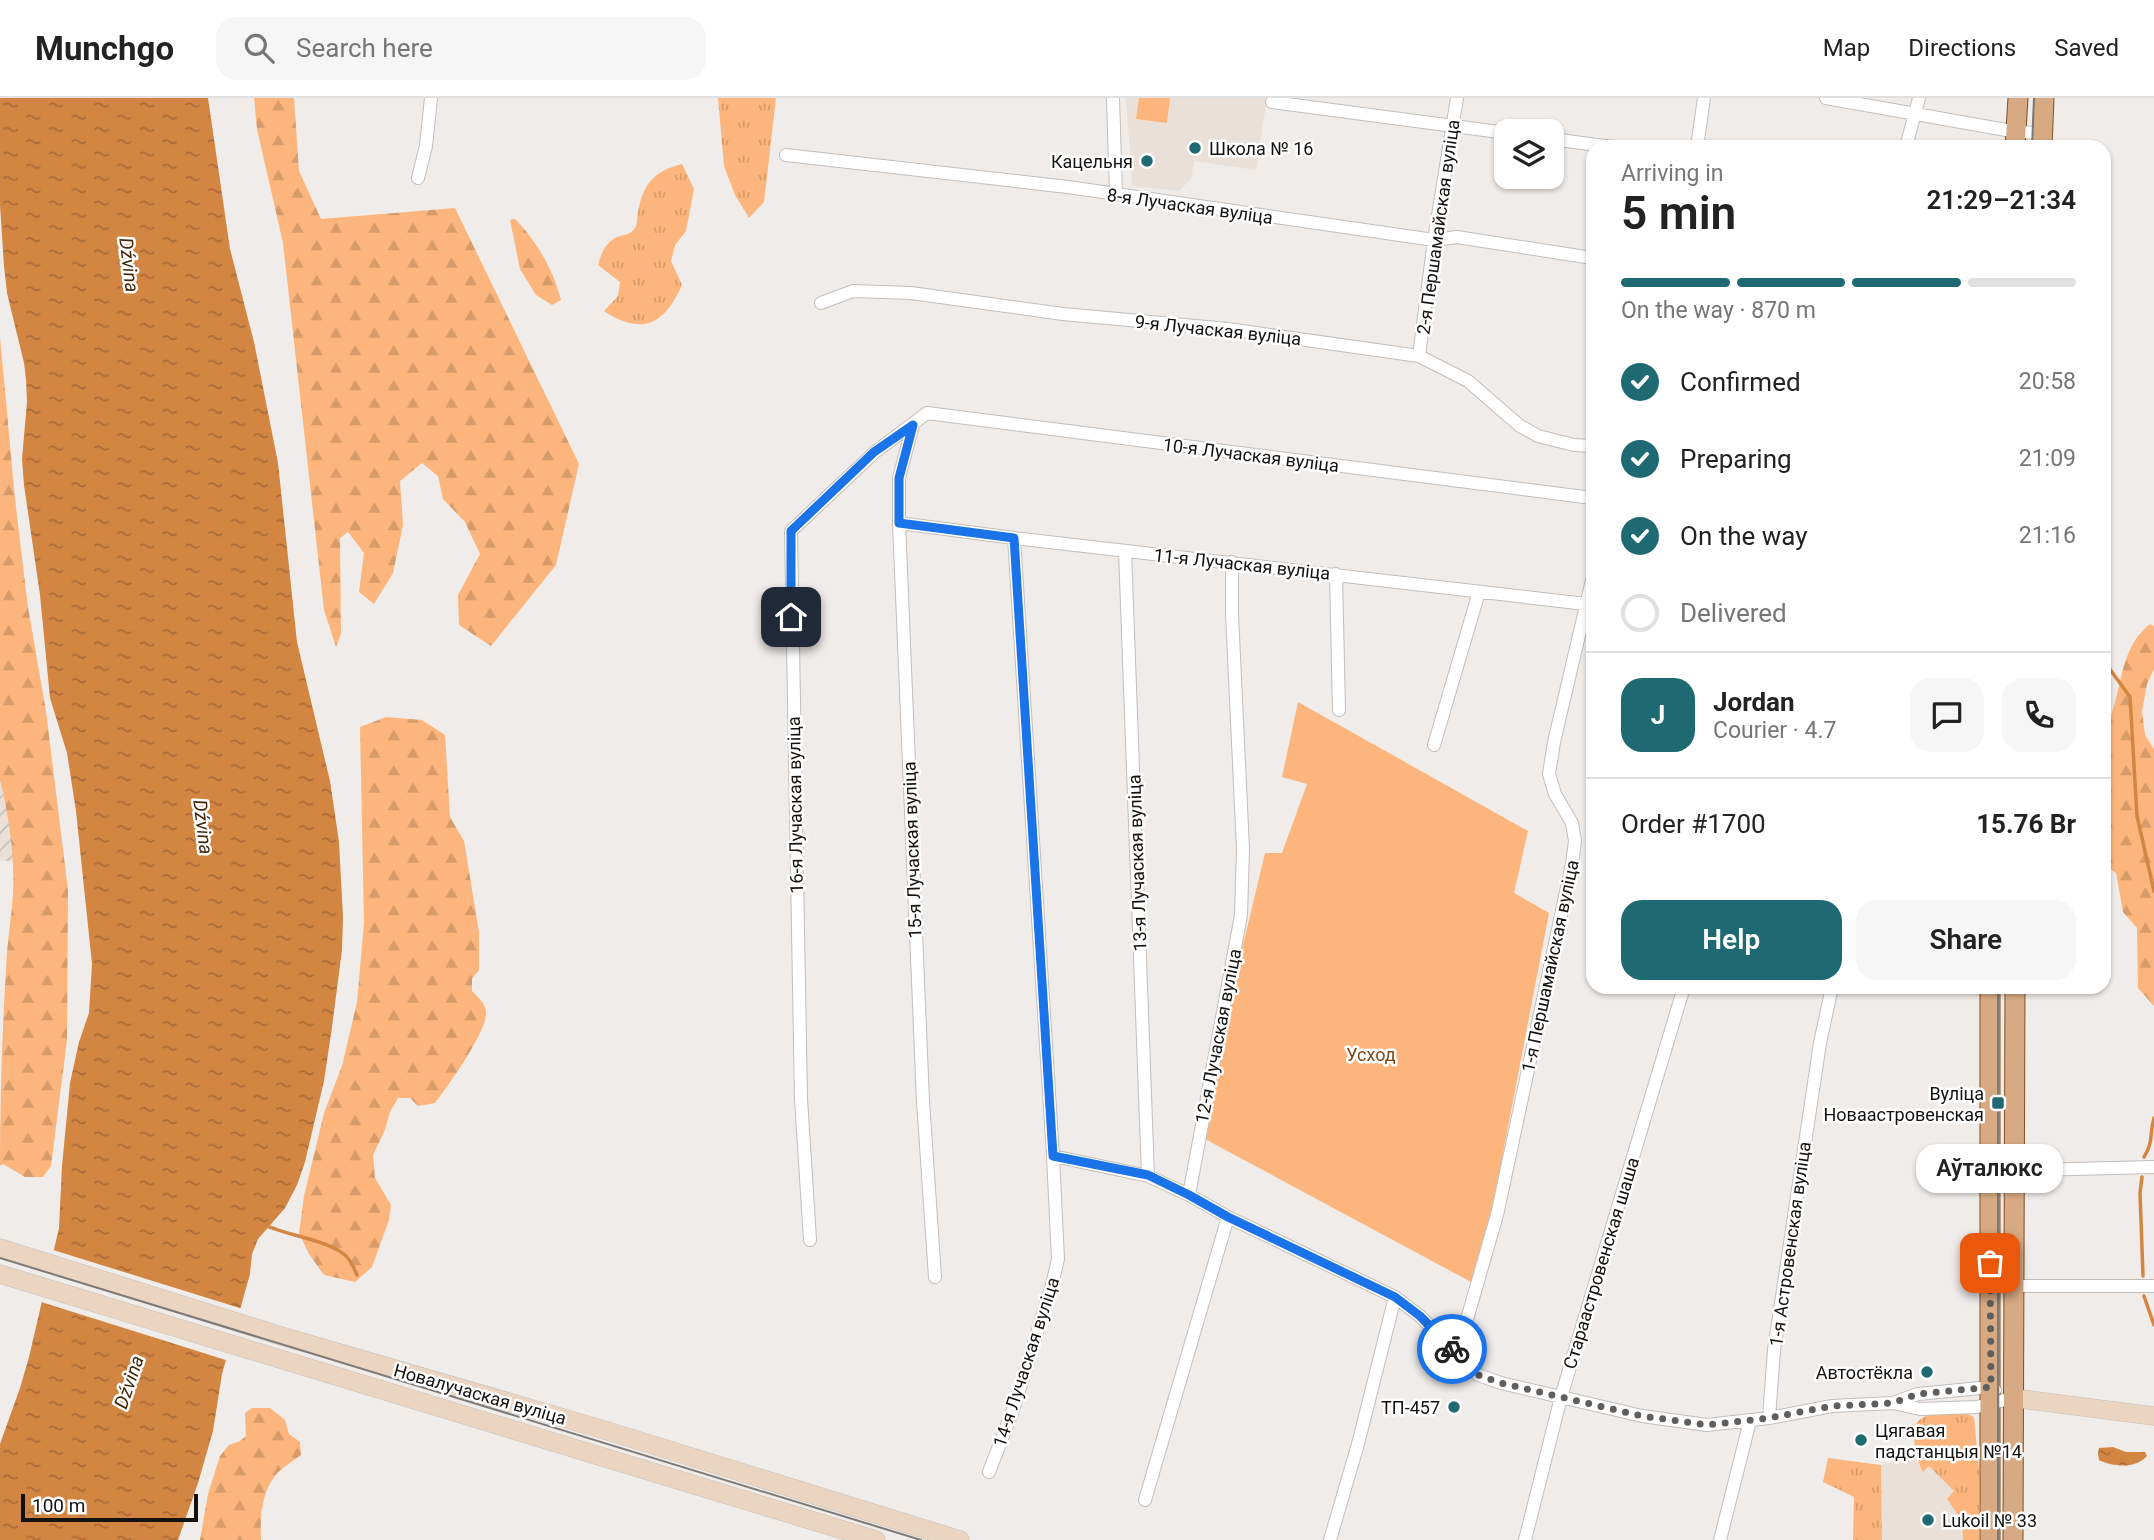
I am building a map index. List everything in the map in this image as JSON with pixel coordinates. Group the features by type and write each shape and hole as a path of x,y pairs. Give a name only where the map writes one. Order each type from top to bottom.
{"main road":[{"path":"2015,139 2018,98"},
{"path":"2042,140 2044,98"},
{"path":"1990,994 1990,1540"},
{"path":"2013,1540 2015,994"},
{"name":"Новалучаская вуліца","path":"1,1248 278,1335 601,1429 960,1540"},
{"name":"Новалучаская вуліца","path":"0,1274 876,1540"},
{"path":"2013,1398 2154,1416"}],"street":[{"path":"418,178 426,146 430,98"},
{"path":"1113,98 1116,195"},
{"name":"2-я Першамайская вуліца","path":"1419,356 1457,98"},
{"path":"1698,140 1704,98"},
{"path":"1826,98 1914,114 2015,139 2042,140"},
{"path":"1908,140 1919,98"},
{"path":"1272,102 1494,131"},
{"path":"1564,141 1586,144"},
{"name":"8-я Лучаская вуліца","path":"786,155 1054,186 1434,240 1457,237 1586,257"},
{"name":"9-я Лучаская вуліца","path":"821,303 853,291 911,293 1063,314 1228,330 1419,356 1468,381 1520,426 1538,436 1586,446"},
{"name":"10-я Лучаская вуліца","path":"913,425 927,413 1586,497"},
{"name":"15-я Лучаская вуліца","path":"913,425 899,478 899,523 923,1101 935,1277"},
{"name":"16-я Лучаская вуліца","path":"810,1240 802,1099 791,531 874,452 913,425"},
{"name":"11-я Лучаская вуліца","path":"899,523 1586,604"},
{"name":"14-я Лучаская вуліца","path":"989,1472 1013,1410 1058,1259 1014,538"},
{"name":"13-я Лучаская вуліца","path":"1125,551 1148,1175"},
{"name":"12-я Лучаская вуліца","path":"1189,1195 1241,915 1243,849 1232,562"},
{"path":"1336,574 1339,710"},
{"path":"1434,745 1479,592"},
{"name":"1-я Першамайская вуліца","path":"1457,1354 1497,1214 1572,864 1575,841 1572,823 1555,794 1549,774 1586,604"},
{"name":"Стараастровенская шаша","path":"1525,1540 1561,1397 1682,994"},
{"name":"1-я Астровенская вуліца","path":"1769,1418 1778,1324 1820,1043 1830,994"},
{"path":"1053,1156 1148,1175 1228,1217 1395,1297 1420,1316 1478,1375 1501,1383 1642,1416 1707,1425 1750,1421 1832,1406 1893,1403 1918,1394 2013,1398"},
{"path":"1989,1171 2154,1167"},
{"path":"1145,1500 1228,1217"},
{"path":"1990,1240 2015,1241"},
{"path":"1990,1286 2154,1286"},
{"path":"1330,1540 1358,1444 1395,1297"},
{"path":"1720,1540 1750,1421"},
{"path":"594,1454 601,1429"}],"shaded area":[{"name":"Школа № 16","path":"1126,98 1267,98 1256,170 1194,161 1191,179 1179,191 1132,186"},
{"path":"0,772 10,818 15,861 0,861"},
{"path":"1917,1457 1917,1463 1923,1472 1929,1466 1955,1491 1947,1499 1962,1521 1963,1540 1882,1540 1881,1465"}],"green space":[{"path":"254,98 294,98 299,171 321,219 455,208 579,464 556,565 491,646 459,625 458,595 480,554 465,522 443,499 438,476 422,463 400,481 403,525 393,573 374,604 359,592 364,553 348,532 340,538 341,634 336,647 324,610 283,243 257,129"},
{"path":"718,98 776,98 764,202 749,218 735,195 724,166"},
{"path":"1139,98 1170,98 1167,123 1136,119"},
{"path":"682,164 694,189 686,231 675,245 671,261 682,285 668,309 650,322 630,323 618,319 604,311 618,296 620,282 598,265 602,253 612,240 635,228 642,198 653,178"},
{"path":"515,219 537,246 554,278 561,300 552,305 536,295 520,269 510,220"},
{"path":"0,337 28,607 46,711 68,890 67,1040 51,1166 43,1177 25,1177 3,1164 0,1166 3,1018 13,866 11,837 0,779"},
{"path":"2150,624 2154,626 2154,669 2147,684 2142,711 2145,735 2154,749 2154,1006 2138,988 2137,928 2123,912 2116,873 2111,870 2111,714 2126,660 2139,635"},
{"name":"Усход","path":"1298,702 1528,831 1514,893 1549,913 1494,1200 1471,1282 1205,1139 1237,970 1265,853 1282,853 1307,784 1282,777"},
{"path":"386,717 422,720 445,735 450,817 464,841 479,932 479,970 472,979 472,991 483,1004 486,1013 485,1022 473,1046 435,1103 418,1106 410,1098 398,1098 390,1112 373,1155 375,1178 391,1205 389,1220 372,1267 355,1282 324,1275 309,1254 299,1233 304,1196 324,1113 342,1066 357,1002 364,923 360,727"},
{"path":"252,1408 270,1408 285,1420 289,1434 300,1442 301,1455 284,1467 270,1483 261,1515 261,1540 200,1540 208,1494 220,1456 229,1445 246,1436 245,1413"},
{"path":"1931,1413 1966,1413 1974,1417 1979,1470 1979,1540 1963,1540 1962,1521 1947,1499 1954,1491 1929,1466 1923,1472 1919,1463 1915,1428 1919,1421"},
{"path":"1828,1458 1881,1465 1882,1540 1853,1540 1854,1497 1823,1482"}],"water":[{"name":"Dźvina","path":"0,98 208,98 230,249 254,342 278,463 297,642 330,781 339,842 342,950 324,1081 297,1185 285,1208 258,1239 252,1254 250,1274 222,1374 213,1431 178,1540 0,1540 0,1444 29,1357 59,1228 70,1083 89,1013 92,964 76,811 67,753 50,698 40,595 24,485 22,459 27,402 26,379 7,293 4,266 0,205"},
{"path":"2113,1447 2126,1452 2145,1452 2147,1456 2137,1463 2124,1466 2099,1460 2099,1448"}],"pier":[{"path":"50,1249 243,1309 229,1361 38,1301"}],"waterway":[{"path":"2111,671 2130,697 2137,816 2154,891"},
{"path":"2144,1157 2154,1118"},
{"path":"2142,1177 2140,1193 2143,1276"},
{"path":"265,1225 338,1250 349,1259 357,1275"},
{"path":"2144,1296 2154,1325"}],"tram line":[{"path":"2032,140 2034,98"},
{"path":"1998,994 1998,1540"},
{"path":"0,1258 921,1540"}],"way so far":[{"path":"1452,1349 1478,1375 1501,1383 1642,1416 1707,1425 1750,1421 1832,1406 1893,1403 1918,1394 1991,1387 1990,1263"}],"place":[{"name":"Школа № 16","path":"1195,148"},
{"name":"Кацельня","path":"1147,161"},
{"name":"Вуліца Новаастровенская","path":"1998,1103"},
{"name":"Аўталюкс","path":"1990,1263"},
{"name":"Автостёкла","path":"1927,1372"},
{"name":"ТП-457","path":"1454,1407"},
{"name":"Цягавая падстанцыя №14","path":"1861,1440"},
{"name":"Lukoil № 33","path":"1928,1520"}],"route":[{"path":"791,617 791,531 874,452 913,425 899,478 899,523 1014,538 1053,1156 1148,1175 1228,1217 1395,1297 1420,1316 1452,1349"}]}
